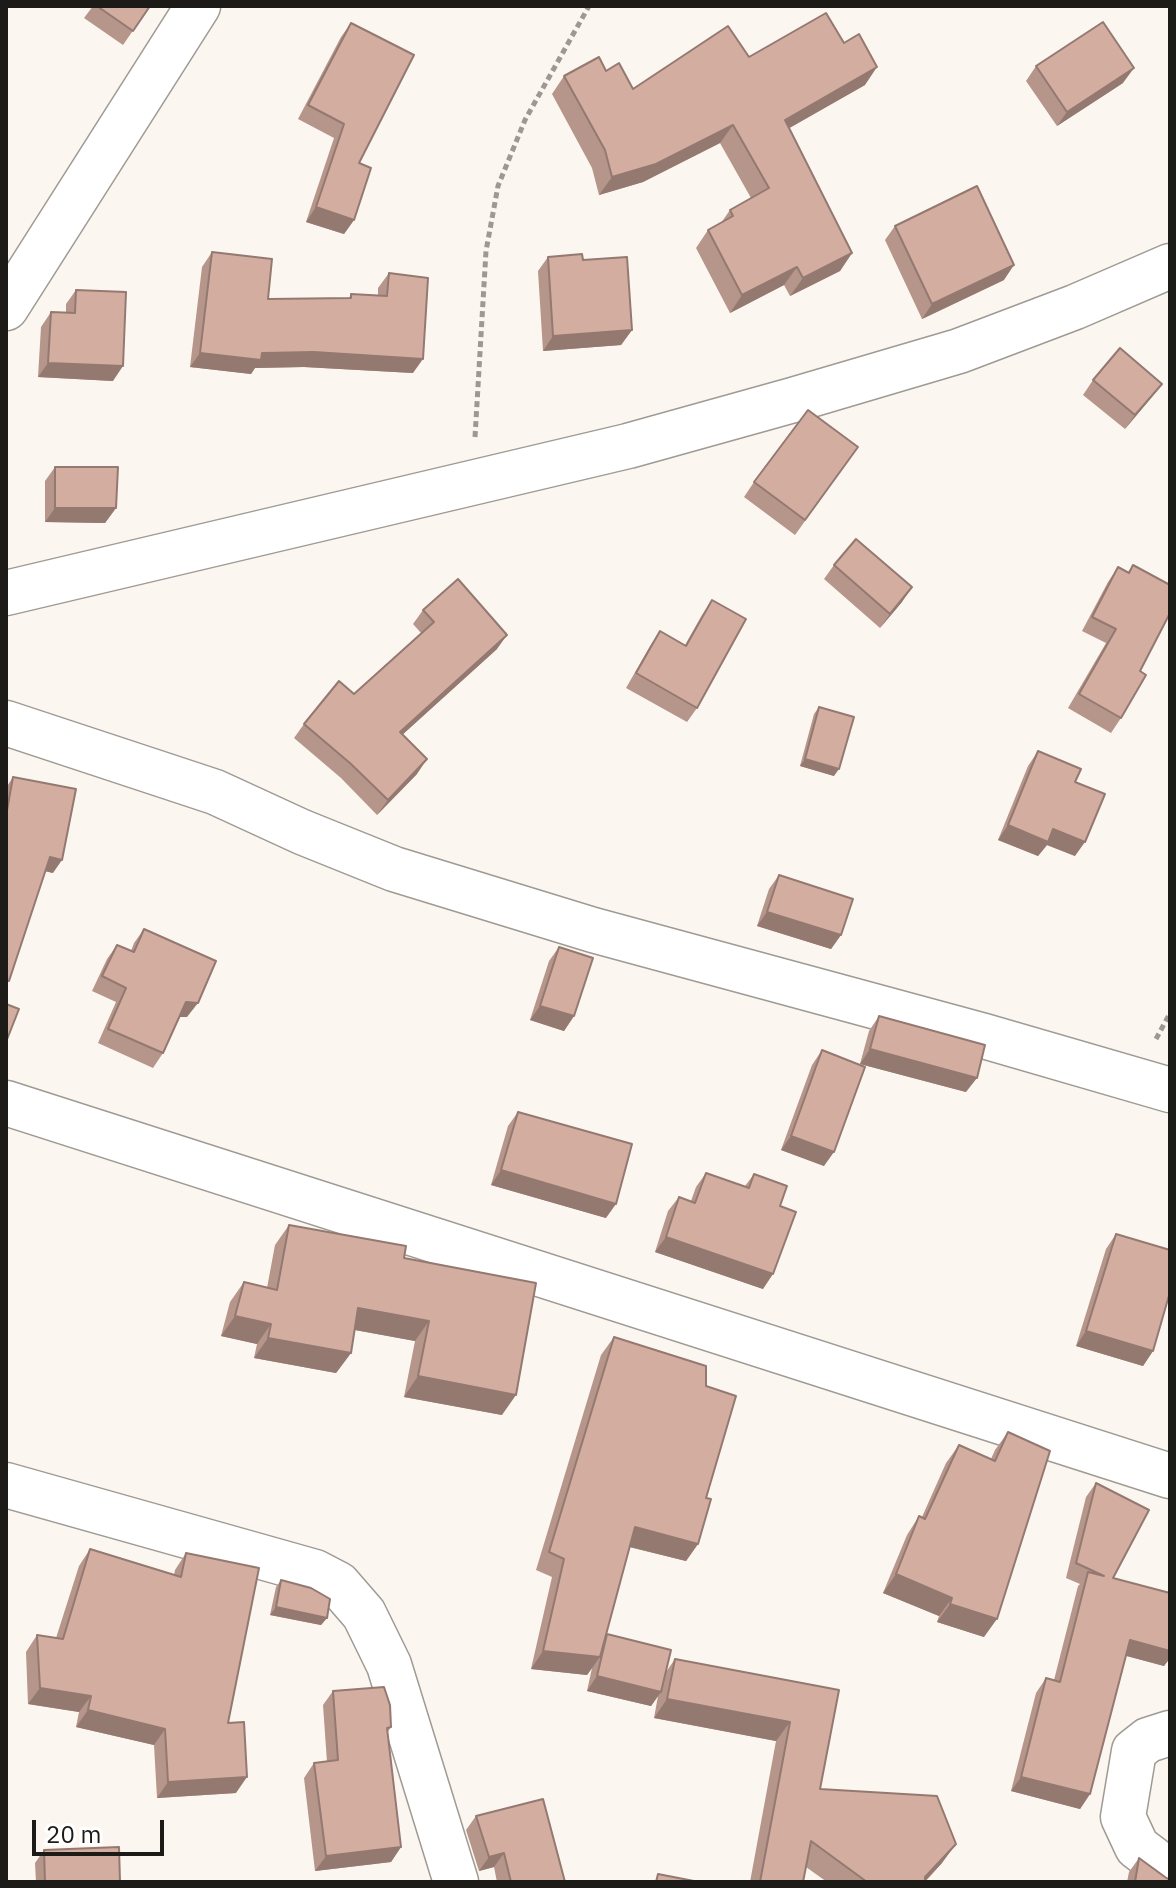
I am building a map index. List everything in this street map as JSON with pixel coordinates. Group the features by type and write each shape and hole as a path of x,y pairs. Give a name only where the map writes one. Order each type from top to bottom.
{"street":[{"path":"6,308 198,6"},
{"path":"6,593 643,442 959,351 1075,307 1170,266"},
{"path":"6,723 215,792 302,832 425,879 593,930 1170,1090"},
{"path":"6,1103 1170,1476"},
{"path":"6,1485 315,1572 338,1584 364,1614 389,1665 456,1882"},
{"path":"1170,1733 1148,1740 1134,1751 1123,1817 1137,1847 1170,1872"}],"path":[{"path":"472,483 486,251 498,186 525,120 589,6"}],"building":[{"path":"97,6 150,6 133,31"},
{"path":"826,13 844,43 859,34 877,67 785,120 852,253 803,278 797,267 742,295 708,230 733,216 730,210 769,188 733,125 656,164 612,177 605,150 564,76 599,57 606,71 619,63 633,89 728,26 749,57"},
{"path":"1103,22 1134,68 1067,112 1036,66"},
{"path":"351,23 414,55 359,163 371,168 354,220 316,207 344,124 308,105"},
{"path":"977,186 1014,265 932,304 895,226"},
{"path":"212,252 272,259 268,299 351,298 351,294 387,296 389,273 428,278 423,359 314,352 262,353 261,360 200,353"},
{"path":"582,254 583,260 627,257 632,330 553,336 548,257"},
{"path":"76,290 126,292 123,366 48,363 51,312 75,313"},
{"path":"1120,348 1162,384 1135,415 1093,380"},
{"path":"808,410 858,447 805,520 754,482"},
{"path":"55,467 118,467 116,508 55,508"},
{"path":"856,539 912,587 890,614 834,565"},
{"path":"1133,565 1170,585 1170,613 1140,671 1146,675 1121,718 1079,694 1116,629 1092,617 1118,567 1129,573"},
{"path":"458,579 507,635 400,732 427,759 388,800 304,724 339,681 354,694 434,622 423,610"},
{"path":"712,600 746,619 697,708 636,673 660,631 686,646"},
{"path":"819,707 854,717 839,769 805,759"},
{"path":"1038,751 1081,769 1075,782 1105,794 1085,842 1053,829 1048,842 1008,825"},
{"path":"13,777 76,789 62,860 50,857 9,981 6,980 6,816"},
{"path":"779,875 853,899 841,935 767,912"},
{"path":"144,929 216,961 198,1003 186,1002 163,1053 108,1029 126,988 102,976 117,945 134,952"},
{"path":"559,947 593,958 574,1016 540,1006"},
{"path":"6,1004 19,1009 6,1042"},
{"path":"879,1016 985,1045 977,1078 870,1049"},
{"path":"822,1050 865,1067 834,1152 791,1136"},
{"path":"518,1112 632,1144 616,1204 501,1170"},
{"path":"706,1173 749,1188 754,1174 787,1186 780,1206 796,1212 773,1274 666,1237 679,1197 695,1203"},
{"path":"289,1225 406,1246 404,1258 536,1283 516,1395 418,1376 429,1321 358,1308 351,1353 268,1338 271,1324 235,1316 244,1282 277,1290"},
{"path":"1116,1234 1170,1250 1170,1292 1153,1351 1086,1331"},
{"path":"614,1337 706,1366 706,1386 736,1396 706,1498 711,1499 698,1544 635,1527 600,1657 543,1651 564,1559 549,1552"},
{"path":"1008,1432 1050,1451 997,1619 950,1604 952,1598 896,1574 919,1516 925,1519 959,1445 995,1461"},
{"path":"1096,1483 1149,1510 1113,1578 1170,1593 1170,1651 1130,1640 1090,1794 1021,1777 1046,1678 1060,1682 1088,1572 1104,1576 1076,1563"},
{"path":"90,1549 181,1577 186,1553 259,1568 228,1723 244,1722 247,1777 168,1782 165,1729 88,1710 91,1696 40,1688 37,1635 63,1639"},
{"path":"281,1580 311,1588 330,1599 327,1618 276,1607"},
{"path":"607,1634 671,1650 661,1692 597,1676"},
{"path":"675,1659 839,1690 820,1789 937,1796 956,1844 925,1877 925,1882 867,1882 811,1841 803,1882 760,1882 790,1722 667,1699"},
{"path":"384,1687 390,1705 391,1727 387,1728 401,1847 326,1856 314,1763 338,1760 333,1691"},
{"path":"543,1799 565,1882 511,1882 504,1853 489,1857 476,1816"},
{"path":"119,1847 120,1882 45,1882 44,1850"},
{"path":"1139,1858 1170,1880 1170,1882 1135,1882"},
{"path":"658,1874 699,1882 656,1882"}]}
